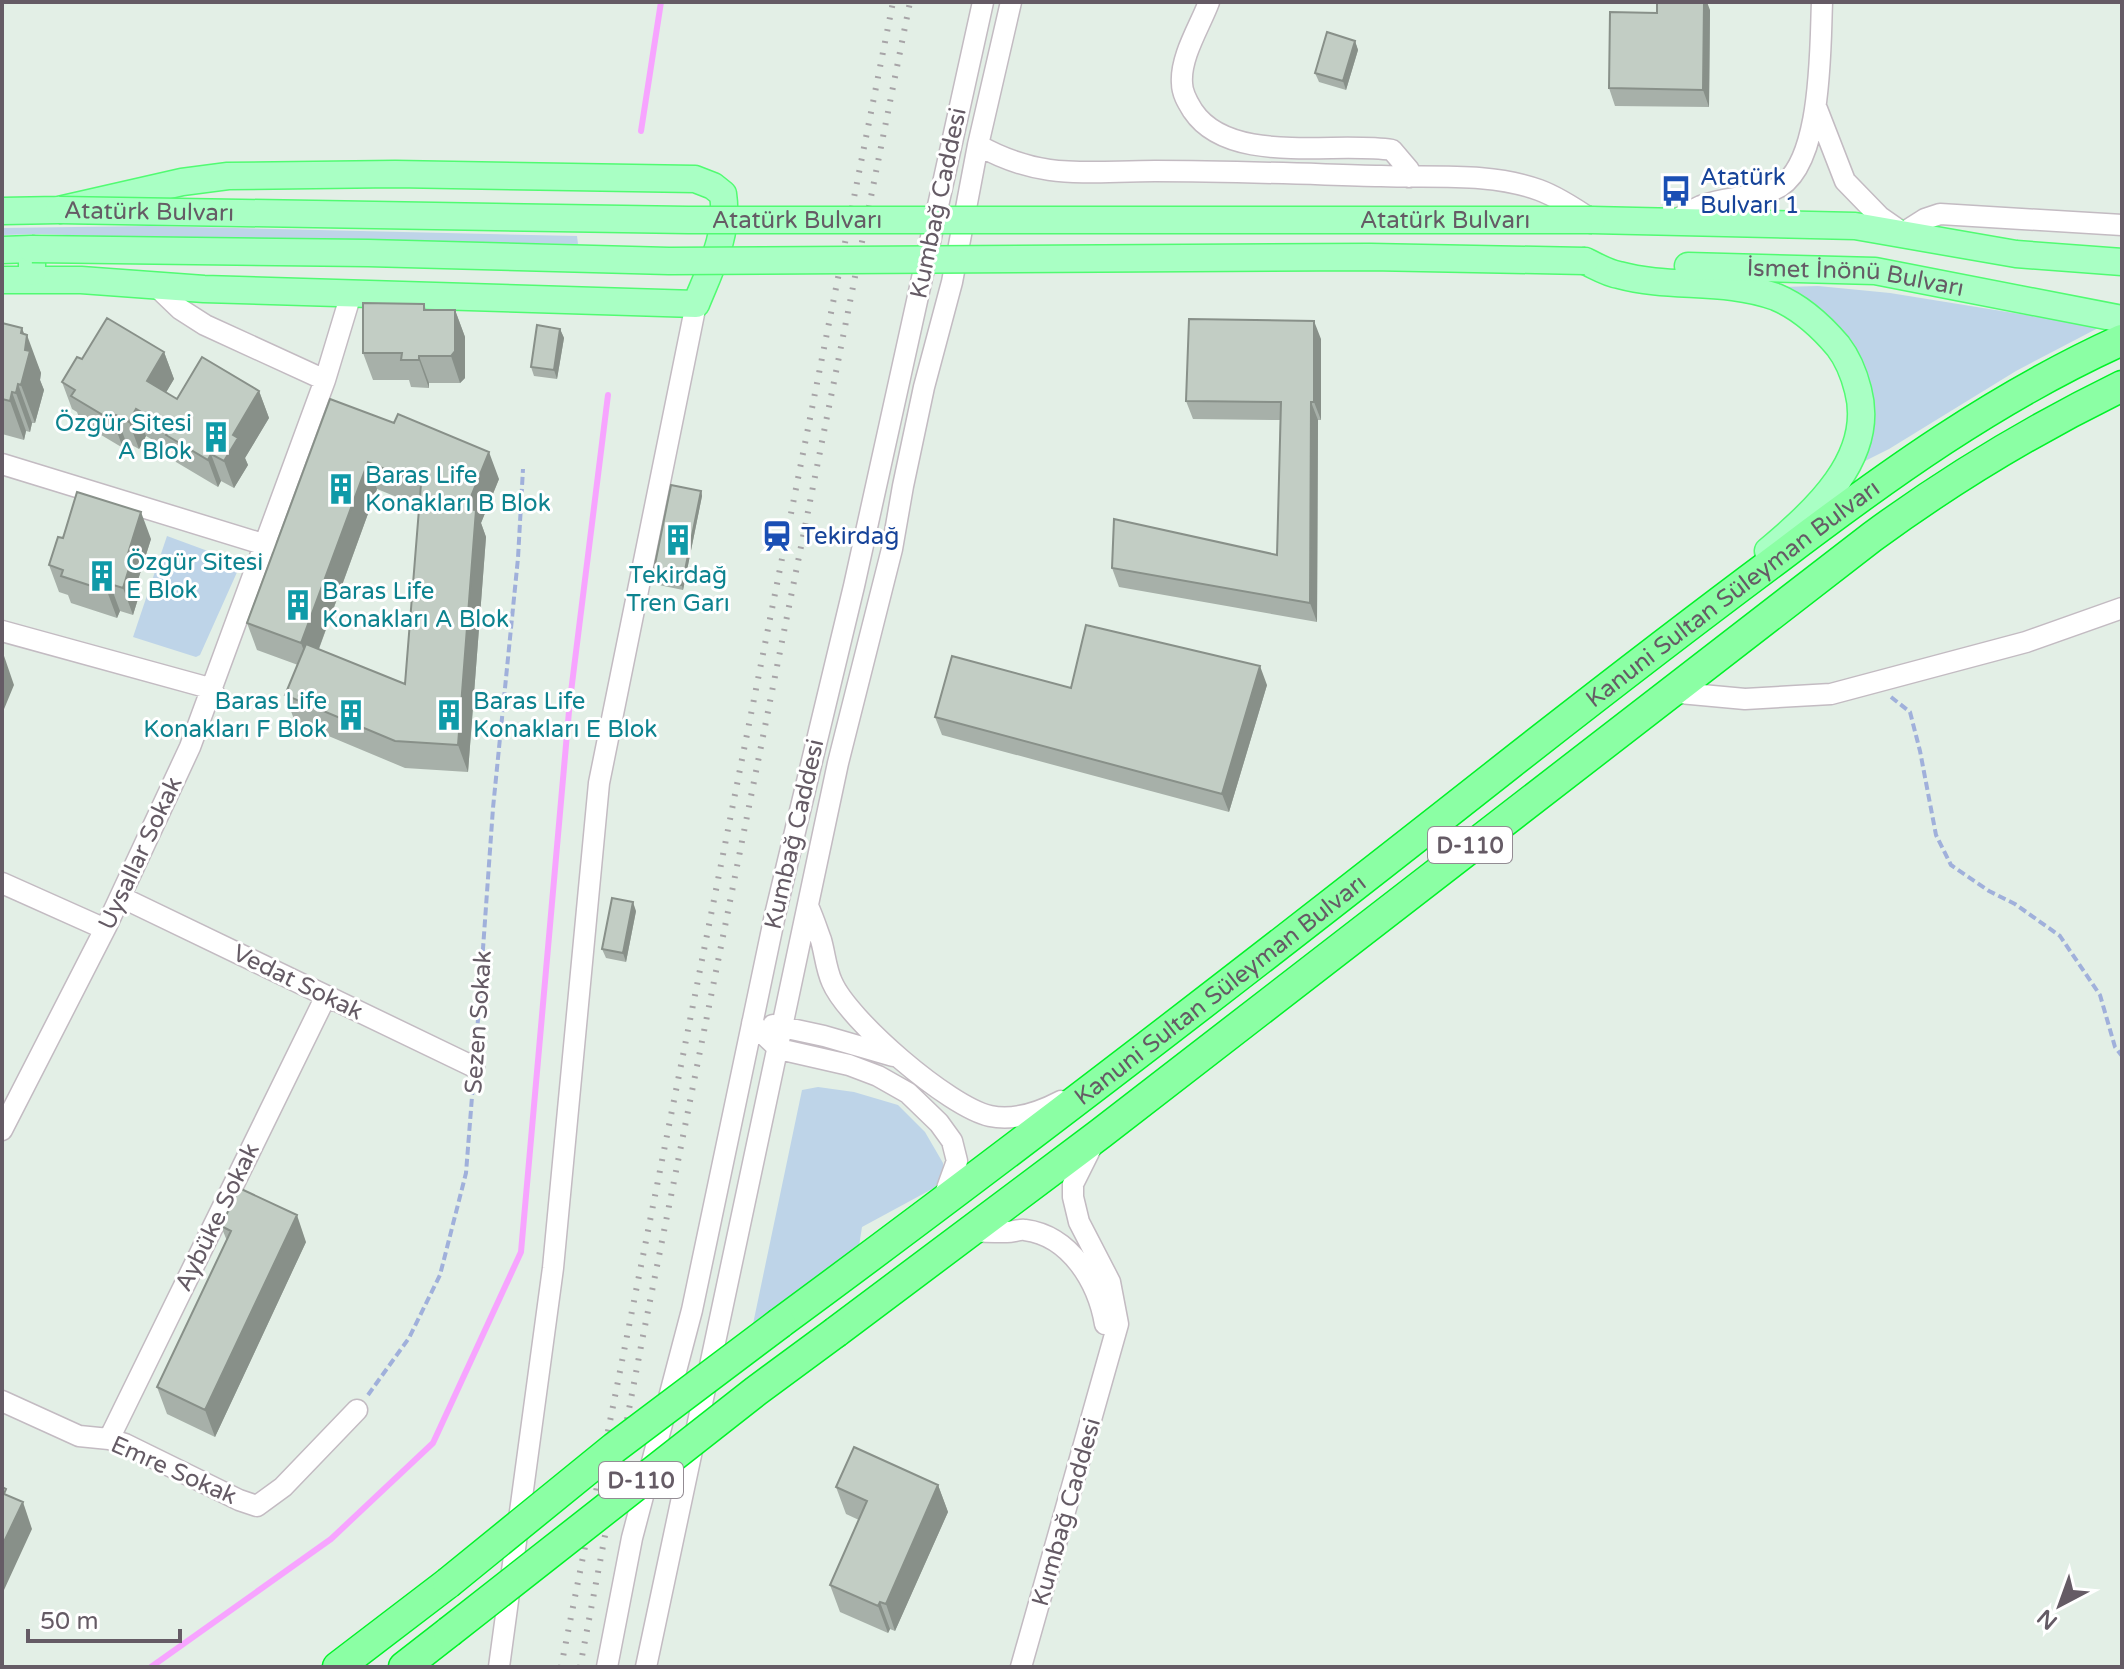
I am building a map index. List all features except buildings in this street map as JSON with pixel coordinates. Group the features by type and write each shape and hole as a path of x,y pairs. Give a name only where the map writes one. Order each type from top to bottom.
{"highway":[{"name":"Kanuni Sultan Süleyman Bulvarı","path":"338,1667 448,1583 614,1448 1094,1088 1650,654 1834,515 1969,421 2045,377 2122,340"},
{"name":"Kanuni Sultan Süleyman Bulvarı","path":"404,1667 732,1409 1100,1134 1669,692 1922,500 2070,412 2122,386"}],"main road":[{"path":"2,280 696,304 722,240 725,209 723,194 695,179 395,174 228,176 182,182 59,210"},
{"name":"Atatürk Bulvarı","path":"2,211 688,220 1592,220"},
{"name":"İsmet İnönü Bulvarı","path":"1592,220 1855,226 2016,254 2122,262"},
{"path":"32,249 32,280"},
{"name":"Atatürk Bulvarı","path":"2,250 399,254 669,261 1370,257 1585,261"},
{"name":"İsmet İnönü Bulvarı","path":"1585,261 1875,271 2122,319"},
{"path":"1585,261 1617,275 1651,281 1735,287 1777,298 1824,330 1845,355 1862,403 1861,428 1852,456 1838,481 1780,540 1650,654"}],"street":[{"name":"Kumbağ Caddesi","path":"607,1667 632,1538 692,1310 778,900 854,586 983,2"},
{"name":"Kumbağ Caddesi","path":"646,1667 838,763 892,549 924,387 952,282 978,145 1011,2"},
{"path":"1209,2 1184,64 1181,83 1185,98 1201,123 1218,135 1242,144 1392,150 1409,170 1409,177"},
{"path":"1674,221 1703,205 1776,189 1790,179 1802,162 1817,109 1822,2"},
{"path":"1817,109 1845,181 1880,217 1903,233 1925,219 1940,214 2122,225"},
{"path":"978,145 1022,166 1061,172 1479,178 1538,190 1592,220"},
{"path":"156,286 180,309 205,325 325,380"},
{"name":"Uysallar Sokak","path":"2,1130 121,897 190,747 325,380 351,294"},
{"path":"499,1667 553,1268 599,783 696,304"},
{"path":"2,464 266,545"},
{"path":"1669,692 1745,699 1831,694 2026,642 2122,608"},
{"path":"2,631 213,689"},
{"path":"2,883 105,929"},
{"name":"Vedat Sokak","path":"121,897 474,1067"},
{"path":"808,905 822,942 832,984 848,1006 897,1057 948,1094 989,1116 1030,1114 1087,1088 1094,1088"},
{"name":"Aybüke Sokak","path":"109,1439 326,996"},
{"path":"752,1023 783,1026 897,1057"},
{"path":"752,1023 779,1049 849,1065 878,1076 908,1093 939,1123 952,1141 957,1161 945,1194 931,1212"},
{"name":"Kumbağ Caddesi","path":"1021,1667 1118,1324 1110,1282 1079,1222 1073,1197 1073,1184 1100,1134"},
{"name":"Kumbağ Caddesi","path":"968,1231 1025,1230 1044,1236 1069,1252 1091,1278 1101,1302 1109,1356"},
{"name":"Emre Sokak","path":"2,1401 79,1436 125,1444 257,1506 283,1487 357,1410"}],"path":[{"name":"Sezen Sokak","path":"357,1410 409,1338 440,1275 466,1173 493,808 518,558 523,469"},
{"path":"1874,683 1910,712 1936,835 1951,865 2060,936 2100,995 2115,1047 2122,1056"}],"shaded area":[{"path":"148,226 577,236 578,244 2,235 2,228"},
{"path":"1818,286 1890,293 2100,327 2016,371 1889,449 1857,465 1869,426 1872,388 1850,339 1814,303 1780,287"},
{"path":"167,536 235,561 238,570 200,655 196,657 133,637"},
{"path":"818,1087 854,1092 898,1105 925,1132 943,1163 943,1176 934,1188 862,1227 857,1259 839,1263 753,1324 802,1090"}],"waterway":[{"path":"641,131 661,2"},
{"path":"151,1667 331,1539 433,1443 521,1252 570,700 608,395"}],"railway":[{"path":"561,1667 893,2"},
{"path":"580,1667 642,1341 910,2"}],"place":[{"name":"Atatürk Bulvarı 1","path":"1676,191"},
{"name":"Özgür Sitesi A Blok","path":"216,437"},
{"name":"Baras Life Konakları B Blok","path":"341,489"},
{"name":"Tekirdağ","path":"777,536"},
{"name":"Tekirdağ Tren Garı","path":"678,540"},
{"name":"Özgür Sitesi E Blok","path":"102,576"},
{"name":"Baras Life Konakları A Blok","path":"298,605"},
{"name":"Baras Life Konakları F Blok","path":"351,715"},
{"name":"Baras Life Konakları E Blok","path":"449,715"}]}
